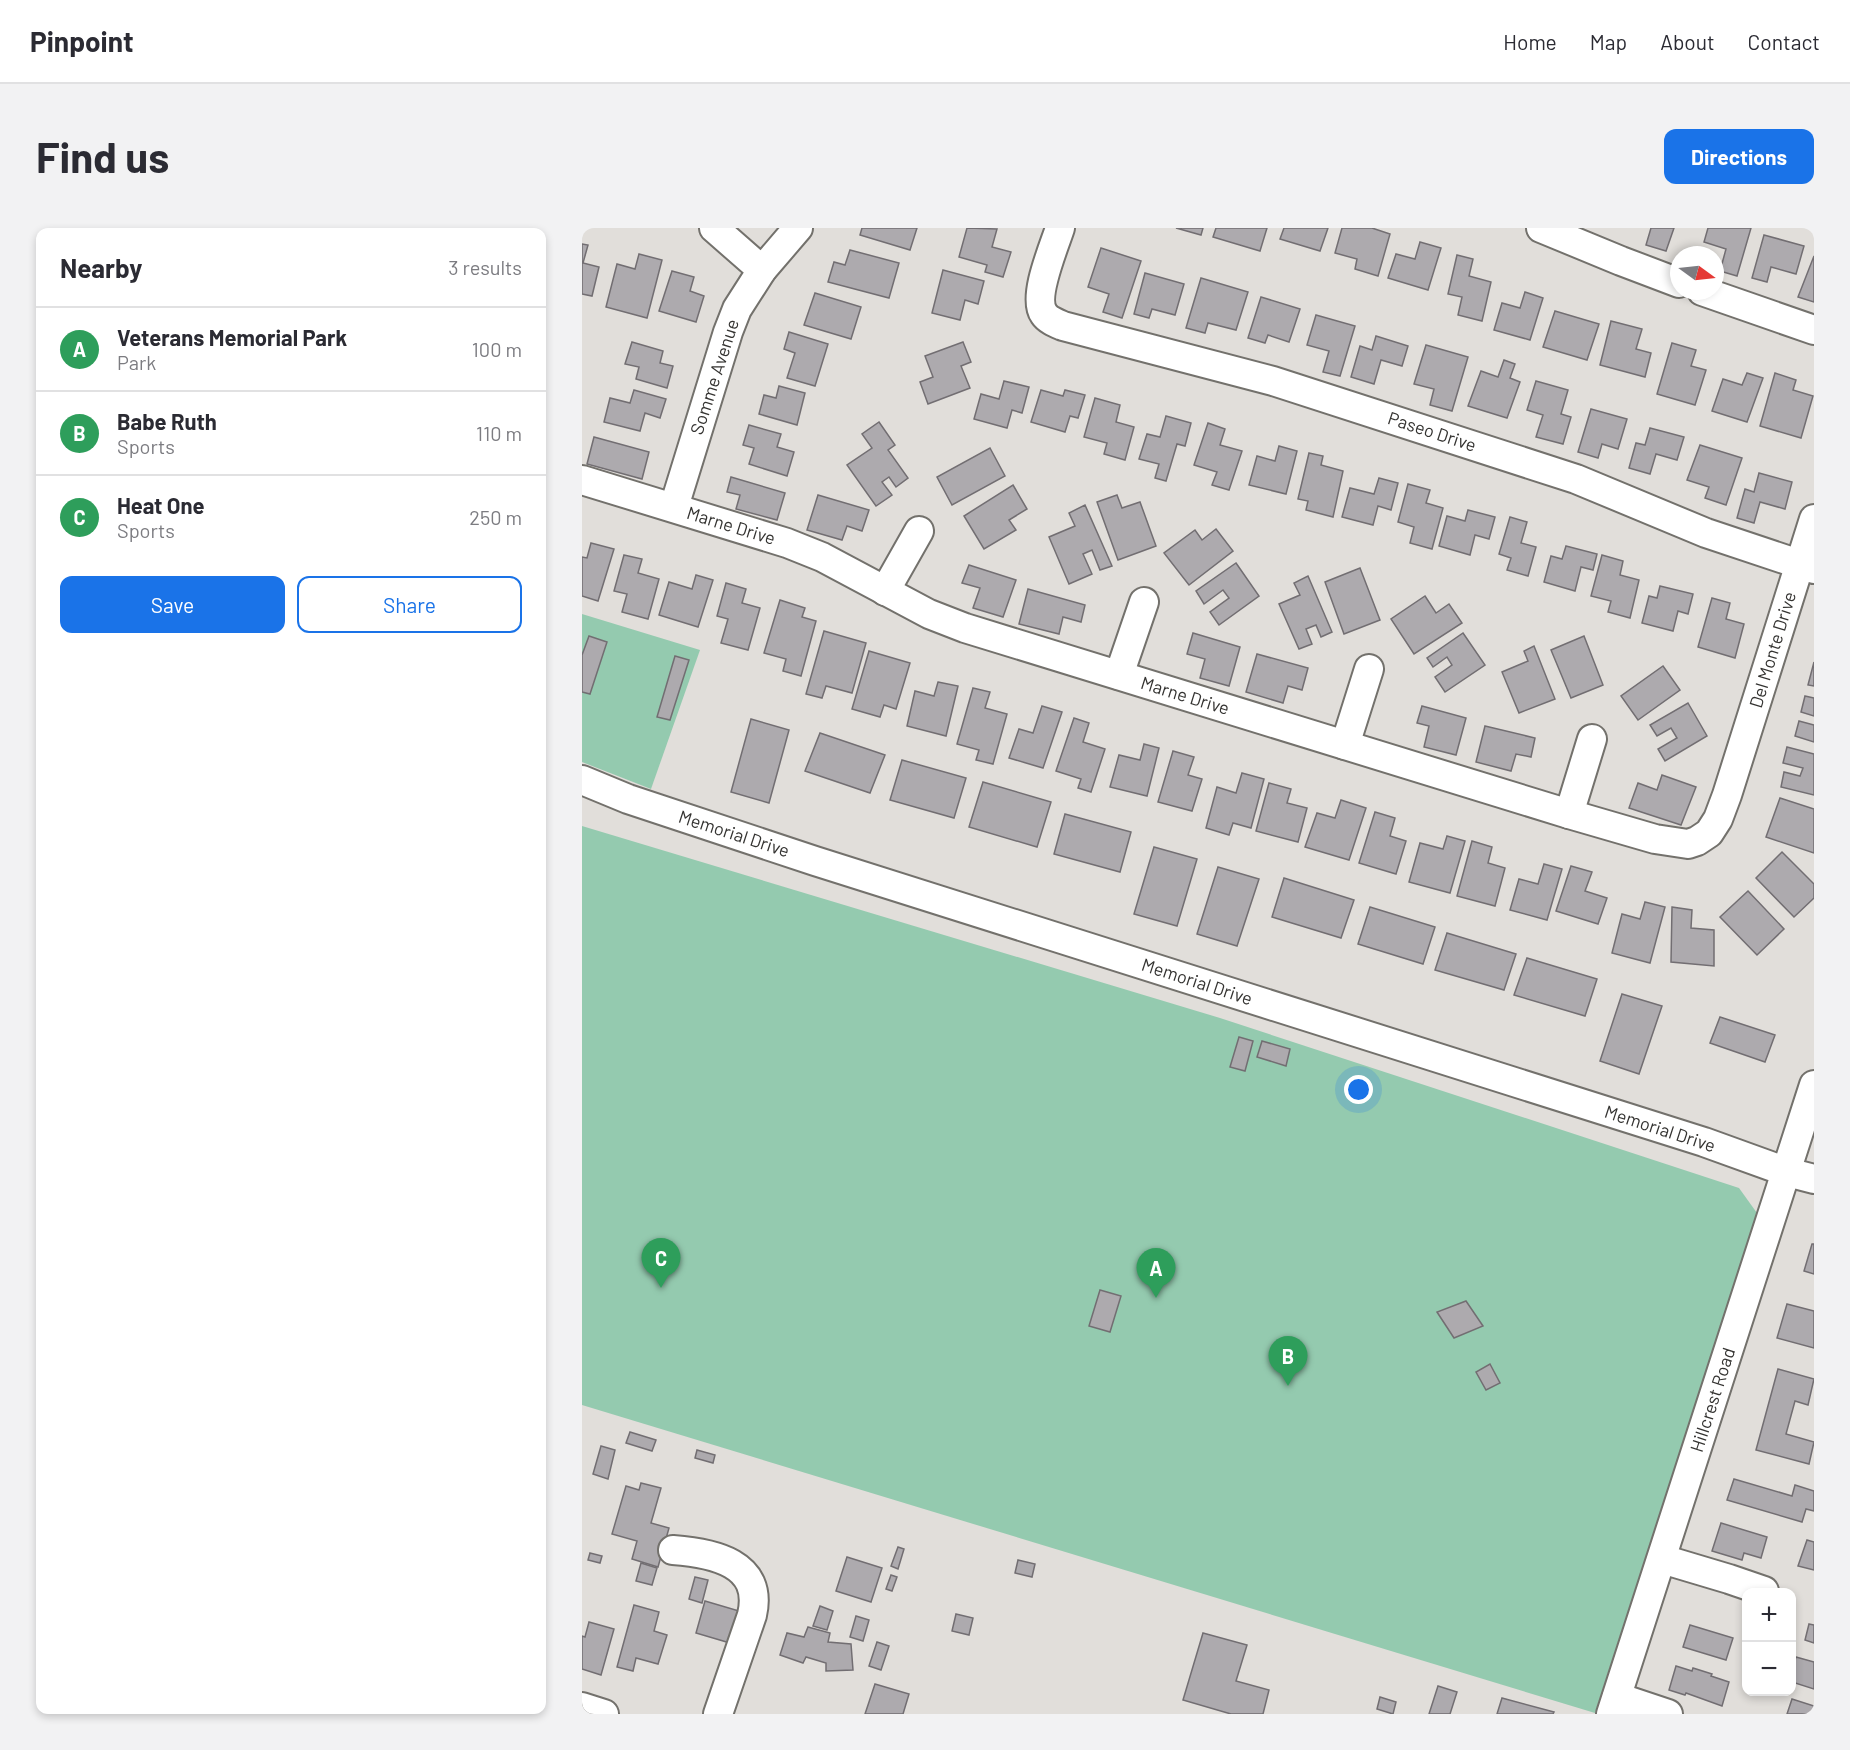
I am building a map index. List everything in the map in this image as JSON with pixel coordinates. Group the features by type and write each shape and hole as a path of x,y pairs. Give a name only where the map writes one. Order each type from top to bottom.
{"street":[{"path":"714,228 762,270"},
{"name":"Somme Avenue","path":"674,507 737,309 762,270 798,228"},
{"name":"Paseo Drive","path":"1060,228 1041,291 1041,308 1048,319 1063,326 1273,381 1576,478 1706,533 1807,567"},
{"path":"1541,228 1670,280"},
{"path":"1724,299 1814,330"},
{"name":"Marne Drive","path":"582,480 787,543 822,557 929,614 965,628 1655,840 1688,844 1709,833 1718,819 1742,747"},
{"name":"Del Monte Drive","path":"1742,747 1807,567 1814,519"},
{"path":"885,591 919,531"},
{"path":"1119,675 1144,602"},
{"path":"1345,745 1369,669"},
{"path":"1569,814 1592,739"},
{"name":"Memorial Drive","path":"582,780 628,799 815,861 1704,1142 1787,1172 1814,1179"},
{"name":"Hillcrest Road","path":"1614,1706 1814,1084"},
{"path":"673,1550 696,1552 718,1558 738,1568 754,1588 752,1615 718,1714"},
{"path":"1662,1559 1753,1588"},
{"path":"1614,1706 1668,1714"},
{"path":"582,1707 604,1714"}],"green space":[{"path":"582,614 700,650 651,789 582,762"},
{"path":"582,826 1220,1018 1739,1188 1757,1213 1595,1713 582,1405"}],"building":[{"path":"862,228 917,228 910,250 860,235"},
{"path":"967,228 997,229 992,247 1011,252 1003,277 985,272 987,265 959,257"},
{"path":"1176,228 1203,228 1201,235"},
{"path":"1216,228 1267,228 1260,251 1213,237"},
{"path":"1284,228 1328,228 1320,251 1280,239"},
{"path":"1342,228 1372,228 1390,234 1378,276 1355,269 1357,259 1335,253"},
{"path":"1651,228 1674,228 1666,251 1646,245"},
{"path":"1708,228 1751,228 1737,276 1724,272 1726,249 1724,246 1704,242"},
{"path":"1764,235 1804,246 1796,274 1771,267 1767,282 1752,278"},
{"path":"1420,242 1441,248 1428,290 1388,278 1396,254 1415,259"},
{"path":"582,244 588,245 583,263 599,267 592,296 582,294"},
{"path":"1101,248 1141,261 1122,318 1103,312 1109,294 1088,287"},
{"path":"850,250 899,263 889,298 828,282 834,262 845,265"},
{"path":"639,254 662,260 647,318 606,307 617,264 635,269"},
{"path":"1457,255 1473,259 1469,276 1491,282 1482,321 1458,315 1462,297 1448,294"},
{"path":"1814,256 1814,302 1798,297"},
{"path":"943,270 984,281 978,304 965,300 960,320 932,313"},
{"path":"672,271 694,277 690,291 704,296 696,322 659,311"},
{"path":"1145,273 1184,284 1175,315 1152,309 1149,318 1134,314"},
{"path":"1201,278 1248,292 1236,330 1208,323 1205,333 1186,328"},
{"path":"1525,292 1543,298 1530,340 1494,330 1502,303 1520,308"},
{"path":"815,293 861,307 851,339 804,325"},
{"path":"1261,297 1300,309 1289,342 1268,335 1265,343 1248,338"},
{"path":"1555,311 1599,324 1587,360 1543,347"},
{"path":"1316,315 1355,326 1340,376 1323,372 1329,351 1307,345"},
{"path":"1611,321 1642,329 1636,349 1651,353 1645,377 1600,365"},
{"path":"789,332 828,344 815,386 787,378 795,353 784,349"},
{"path":"1376,336 1408,346 1402,366 1381,360 1374,384 1351,377 1360,346 1372,350"},
{"path":"632,342 663,351 660,363 673,366 667,388 636,379 639,367 625,364"},
{"path":"963,342 971,362 961,366 970,388 928,404 920,382 933,377 925,356"},
{"path":"1672,343 1696,350 1691,366 1706,370 1695,405 1657,394"},
{"path":"1426,345 1468,357 1452,411 1430,405 1434,389 1414,384"},
{"path":"1504,360 1515,364 1510,378 1520,382 1507,418 1468,406 1481,371 1498,377"},
{"path":"1747,373 1763,378 1747,422 1712,411 1723,379 1742,385"},
{"path":"1775,373 1796,380 1793,390 1813,396 1801,438 1760,426"},
{"path":"1004,381 1029,387 1022,413 1012,410 1007,428 974,419 981,394 999,399"},
{"path":"1536,381 1568,390 1561,414 1571,417 1563,444 1536,437 1543,415 1527,410"},
{"path":"779,386 805,393 797,425 759,414 764,395 776,398"},
{"path":"634,390 666,399 660,418 645,413 640,431 604,422 610,398 630,403"},
{"path":"1041,390 1063,396 1065,390 1085,395 1078,418 1070,416 1065,432 1031,422"},
{"path":"1095,398 1120,405 1116,422 1134,427 1125,460 1104,454 1107,443 1084,437"},
{"path":"1591,409 1627,419 1618,449 1602,444 1598,458 1578,452"},
{"path":"1166,416 1191,423 1185,446 1177,444 1166,481 1155,478 1159,464 1139,459 1147,434 1160,437"},
{"path":"879,422 895,445 888,450 908,478 896,487 889,477 882,482 892,495 876,506 847,465 872,448 862,434"},
{"path":"1208,423 1225,429 1220,445 1242,451 1229,490 1212,485 1217,472 1194,465"},
{"path":"749,425 781,434 777,447 794,452 787,476 749,464 754,448 743,445"},
{"path":"1650,428 1684,437 1677,460 1656,454 1650,474 1629,468 1636,443 1645,445"},
{"path":"594,437 649,452 642,479 587,464"},
{"path":"1700,445 1742,458 1726,505 1705,498 1709,487 1687,480"},
{"path":"1279,446 1297,451 1286,494 1249,485 1257,456 1275,461"},
{"path":"990,448 1005,476 952,505 937,477"},
{"path":"1309,453 1323,456 1321,465 1343,471 1333,517 1306,510 1308,501 1298,499"},
{"path":"1759,473 1792,482 1785,509 1760,502 1754,523 1737,518 1745,489 1754,492"},
{"path":"731,477 785,493 777,520 736,509 740,495 727,492"},
{"path":"1379,478 1398,483 1391,510 1378,506 1373,525 1342,517 1350,488 1374,494"},
{"path":"1408,484 1430,490 1426,503 1443,508 1432,549 1410,543 1414,527 1398,522"},
{"path":"1013,485 1027,509 1009,520 1016,530 984,549 964,516"},
{"path":"818,495 869,510 862,531 847,526 842,540 807,530"},
{"path":"1117,495 1122,508 1140,502 1156,546 1118,560 1097,502"},
{"path":"1085,505 1112,566 1100,570 1092,550 1083,554 1092,574 1069,584 1049,537 1075,526 1069,513"},
{"path":"1468,510 1495,517 1489,539 1475,535 1470,555 1439,546 1447,516 1465,521"},
{"path":"1510,517 1527,522 1521,543 1536,547 1528,576 1507,570 1511,558 1499,554"},
{"path":"1216,529 1233,551 1189,585 1164,553 1195,530 1202,540"},
{"path":"591,543 614,549 598,601 582,596 582,557 587,558"},
{"path":"1566,546 1597,554 1593,570 1581,567 1575,591 1544,582 1551,556 1562,559"},
{"path":"624,555 642,559 638,573 659,579 648,619 622,612 627,594 614,591"},
{"path":"1602,555 1623,561 1620,575 1639,580 1630,618 1608,612 1611,601 1591,596"},
{"path":"1236,563 1259,596 1219,625 1210,612 1229,598 1223,590 1204,604 1196,591"},
{"path":"969,565 1016,580 1003,617 973,608 980,588 962,583"},
{"path":"1360,568 1380,620 1344,634 1325,582"},
{"path":"696,575 713,580 698,627 659,615 669,582 692,589"},
{"path":"1308,576 1332,632 1321,637 1316,625 1306,629 1312,644 1299,649 1279,604 1300,595 1294,583"},
{"path":"726,583 746,589 742,603 760,608 748,650 721,643 728,619 717,616"},
{"path":"1660,586 1693,594 1688,614 1678,611 1673,631 1642,623 1649,596 1657,598"},
{"path":"1028,589 1085,605 1081,622 1063,617 1059,634 1019,624"},
{"path":"1425,596 1436,613 1449,604 1462,623 1414,654 1391,619"},
{"path":"1712,598 1730,603 1726,619 1744,624 1735,658 1698,647"},
{"path":"780,600 805,608 802,617 816,621 801,676 783,671 786,659 764,653"},
{"path":"824,631 866,643 852,693 826,686 822,698 806,694"},
{"path":"1193,633 1240,647 1229,686 1200,678 1205,659 1187,654"},
{"path":"1463,633 1485,665 1445,692 1435,677 1452,665 1447,657 1433,667 1427,658"},
{"path":"589,636 607,642 590,694 582,692 582,655"},
{"path":"1584,636 1603,685 1571,698 1551,650"},
{"path":"1534,646 1555,699 1519,713 1502,672 1528,661 1524,651"},
{"path":"869,651 910,663 896,709 884,705 880,717 852,709"},
{"path":"1257,654 1308,668 1302,690 1288,686 1283,703 1246,692"},
{"path":"675,656 689,660 670,720 657,717"},
{"path":"1814,662 1814,686 1808,685"},
{"path":"1663,666 1680,690 1638,720 1621,696"},
{"path":"938,682 958,686 946,736 907,726 915,691 934,696"},
{"path":"973,688 990,692 985,708 1007,714 993,764 976,760 979,750 957,744"},
{"path":"1805,696 1814,698 1814,716 1801,712"},
{"path":"1688,703 1707,736 1665,761 1658,749 1677,738 1671,728 1657,736 1650,725"},
{"path":"1042,706 1062,712 1043,768 1009,758 1019,729 1033,733"},
{"path":"1422,706 1466,718 1456,755 1424,747 1429,726 1417,723"},
{"path":"1074,718 1089,723 1083,742 1105,749 1091,792 1078,788 1081,779 1056,771"},
{"path":"751,719 789,730 769,803 731,792"},
{"path":"1799,721 1814,725 1814,742 1795,736"},
{"path":"1485,726 1535,738 1531,757 1516,754 1511,771 1476,762"},
{"path":"820,733 885,755 870,793 805,771"},
{"path":"1144,744 1159,748 1147,796 1110,787 1119,755 1140,760"},
{"path":"1787,747 1814,754 1814,795 1781,787 1784,772 1800,776 1803,768 1783,763"},
{"path":"1173,751 1194,757 1188,775 1202,779 1192,811 1158,802"},
{"path":"902,760 966,778 954,818 890,800"},
{"path":"1242,773 1264,779 1251,828 1233,823 1229,835 1206,828 1217,787 1236,793"},
{"path":"1662,775 1696,787 1681,825 1629,808 1638,783 1657,790"},
{"path":"983,782 1051,802 1037,847 969,827"},
{"path":"1269,783 1291,789 1287,803 1307,808 1298,842 1256,831"},
{"path":"1780,798 1814,809 1814,853 1766,837"},
{"path":"1341,800 1366,808 1349,860 1305,847 1317,813 1335,818"},
{"path":"1375,812 1395,818 1390,836 1406,841 1396,874 1359,863"},
{"path":"1065,814 1131,832 1120,872 1054,854"},
{"path":"1447,836 1465,841 1450,893 1409,882 1420,843 1443,849"},
{"path":"1472,841 1492,847 1488,863 1505,868 1495,906 1457,896"},
{"path":"1154,847 1197,859 1177,926 1134,914"},
{"path":"1782,852 1814,884 1814,898 1794,917 1756,878"},
{"path":"1544,864 1562,869 1547,920 1510,910 1519,879 1538,884"},
{"path":"1571,866 1592,872 1585,891 1607,898 1598,924 1556,911"},
{"path":"1218,867 1259,879 1237,946 1197,934"},
{"path":"1284,878 1354,900 1341,938 1272,917"},
{"path":"1748,891 1784,929 1757,955 1720,917"},
{"path":"1645,902 1665,907 1650,963 1612,953 1622,914 1640,919"},
{"path":"1370,907 1435,927 1423,964 1358,944"},
{"path":"1672,907 1692,910 1691,928 1714,930 1714,966 1671,962"},
{"path":"1447,933 1516,954 1504,990 1435,970"},
{"path":"1527,958 1597,979 1585,1016 1514,995"},
{"path":"1622,994 1662,1006 1639,1074 1600,1061"},
{"path":"1720,1017 1775,1035 1765,1062 1710,1043"},
{"path":"1239,1037 1253,1041 1245,1071 1230,1067"},
{"path":"1262,1041 1290,1049 1286,1066 1257,1057"},
{"path":"1812,1244 1814,1244 1814,1274 1804,1271"},
{"path":"1100,1290 1121,1296 1110,1332 1089,1326"},
{"path":"1466,1301 1483,1326 1454,1338 1437,1312"},
{"path":"1787,1304 1814,1311 1814,1348 1777,1338"},
{"path":"1490,1364 1500,1383 1486,1390 1476,1372"},
{"path":"1778,1369 1814,1379 1808,1405 1795,1401 1786,1434 1814,1442 1809,1464 1756,1450"},
{"path":"630,1432 656,1440 652,1451 626,1443"},
{"path":"601,1446 615,1450 608,1479 593,1474"},
{"path":"697,1450 715,1455 713,1463 695,1458"},
{"path":"1734,1479 1792,1496 1795,1485 1814,1491 1814,1511 1806,1509 1802,1522 1727,1500"},
{"path":"641,1483 661,1488 651,1523 669,1528 658,1567 632,1559 637,1541 612,1534 626,1486 639,1490"},
{"path":"1721,1523 1767,1537 1761,1558 1744,1553 1742,1560 1712,1551"},
{"path":"1807,1540 1814,1542 1814,1570 1798,1566"},
{"path":"898,1547 904,1549 898,1569 891,1566"},
{"path":"590,1553 602,1556 600,1563 588,1560"},
{"path":"847,1557 882,1568 871,1602 836,1591"},
{"path":"1018,1560 1035,1564 1032,1577 1015,1573"},
{"path":"641,1563 657,1568 652,1585 636,1581"},
{"path":"891,1575 897,1577 892,1591 886,1589"},
{"path":"695,1577 708,1580 702,1603 689,1599"},
{"path":"705,1601 739,1611 730,1643 696,1633"},
{"path":"634,1605 659,1612 654,1631 667,1635 658,1664 636,1658 633,1671 617,1667"},
{"path":"820,1606 833,1611 827,1630 813,1626"},
{"path":"956,1614 973,1618 969,1635 952,1631"},
{"path":"856,1616 869,1620 863,1641 850,1637"},
{"path":"589,1622 614,1629 601,1675 582,1669 582,1636 585,1637"},
{"path":"1809,1624 1814,1625 1814,1643 1805,1640"},
{"path":"1690,1625 1733,1638 1726,1660 1683,1647"},
{"path":"808,1627 830,1633 828,1642 851,1644 853,1670 826,1671 826,1663 806,1657 803,1663 780,1655 787,1633 804,1637"},
{"path":"1203,1633 1247,1645 1236,1681 1269,1690 1263,1714 1231,1714 1183,1700"},
{"path":"877,1642 889,1646 881,1670 869,1666"},
{"path":"1796,1657 1814,1662 1814,1689 1796,1683"},
{"path":"1676,1666 1692,1671 1693,1668 1729,1682 1722,1706 1686,1693 1685,1695 1669,1690"},
{"path":"875,1684 909,1694 903,1714 865,1714"},
{"path":"1438,1686 1457,1692 1450,1714 1429,1714"},
{"path":"1380,1697 1396,1702 1393,1714 1377,1709"},
{"path":"1502,1698 1554,1712 1553,1714 1497,1714"},
{"path":"1792,1699 1814,1706 1814,1714 1787,1714"}],"place":[{"name":"Heat One","path":"661,1288"},
{"name":"Veterans Memorial Park","path":"1156,1298"},
{"name":"Babe Ruth","path":"1288,1386"}]}
